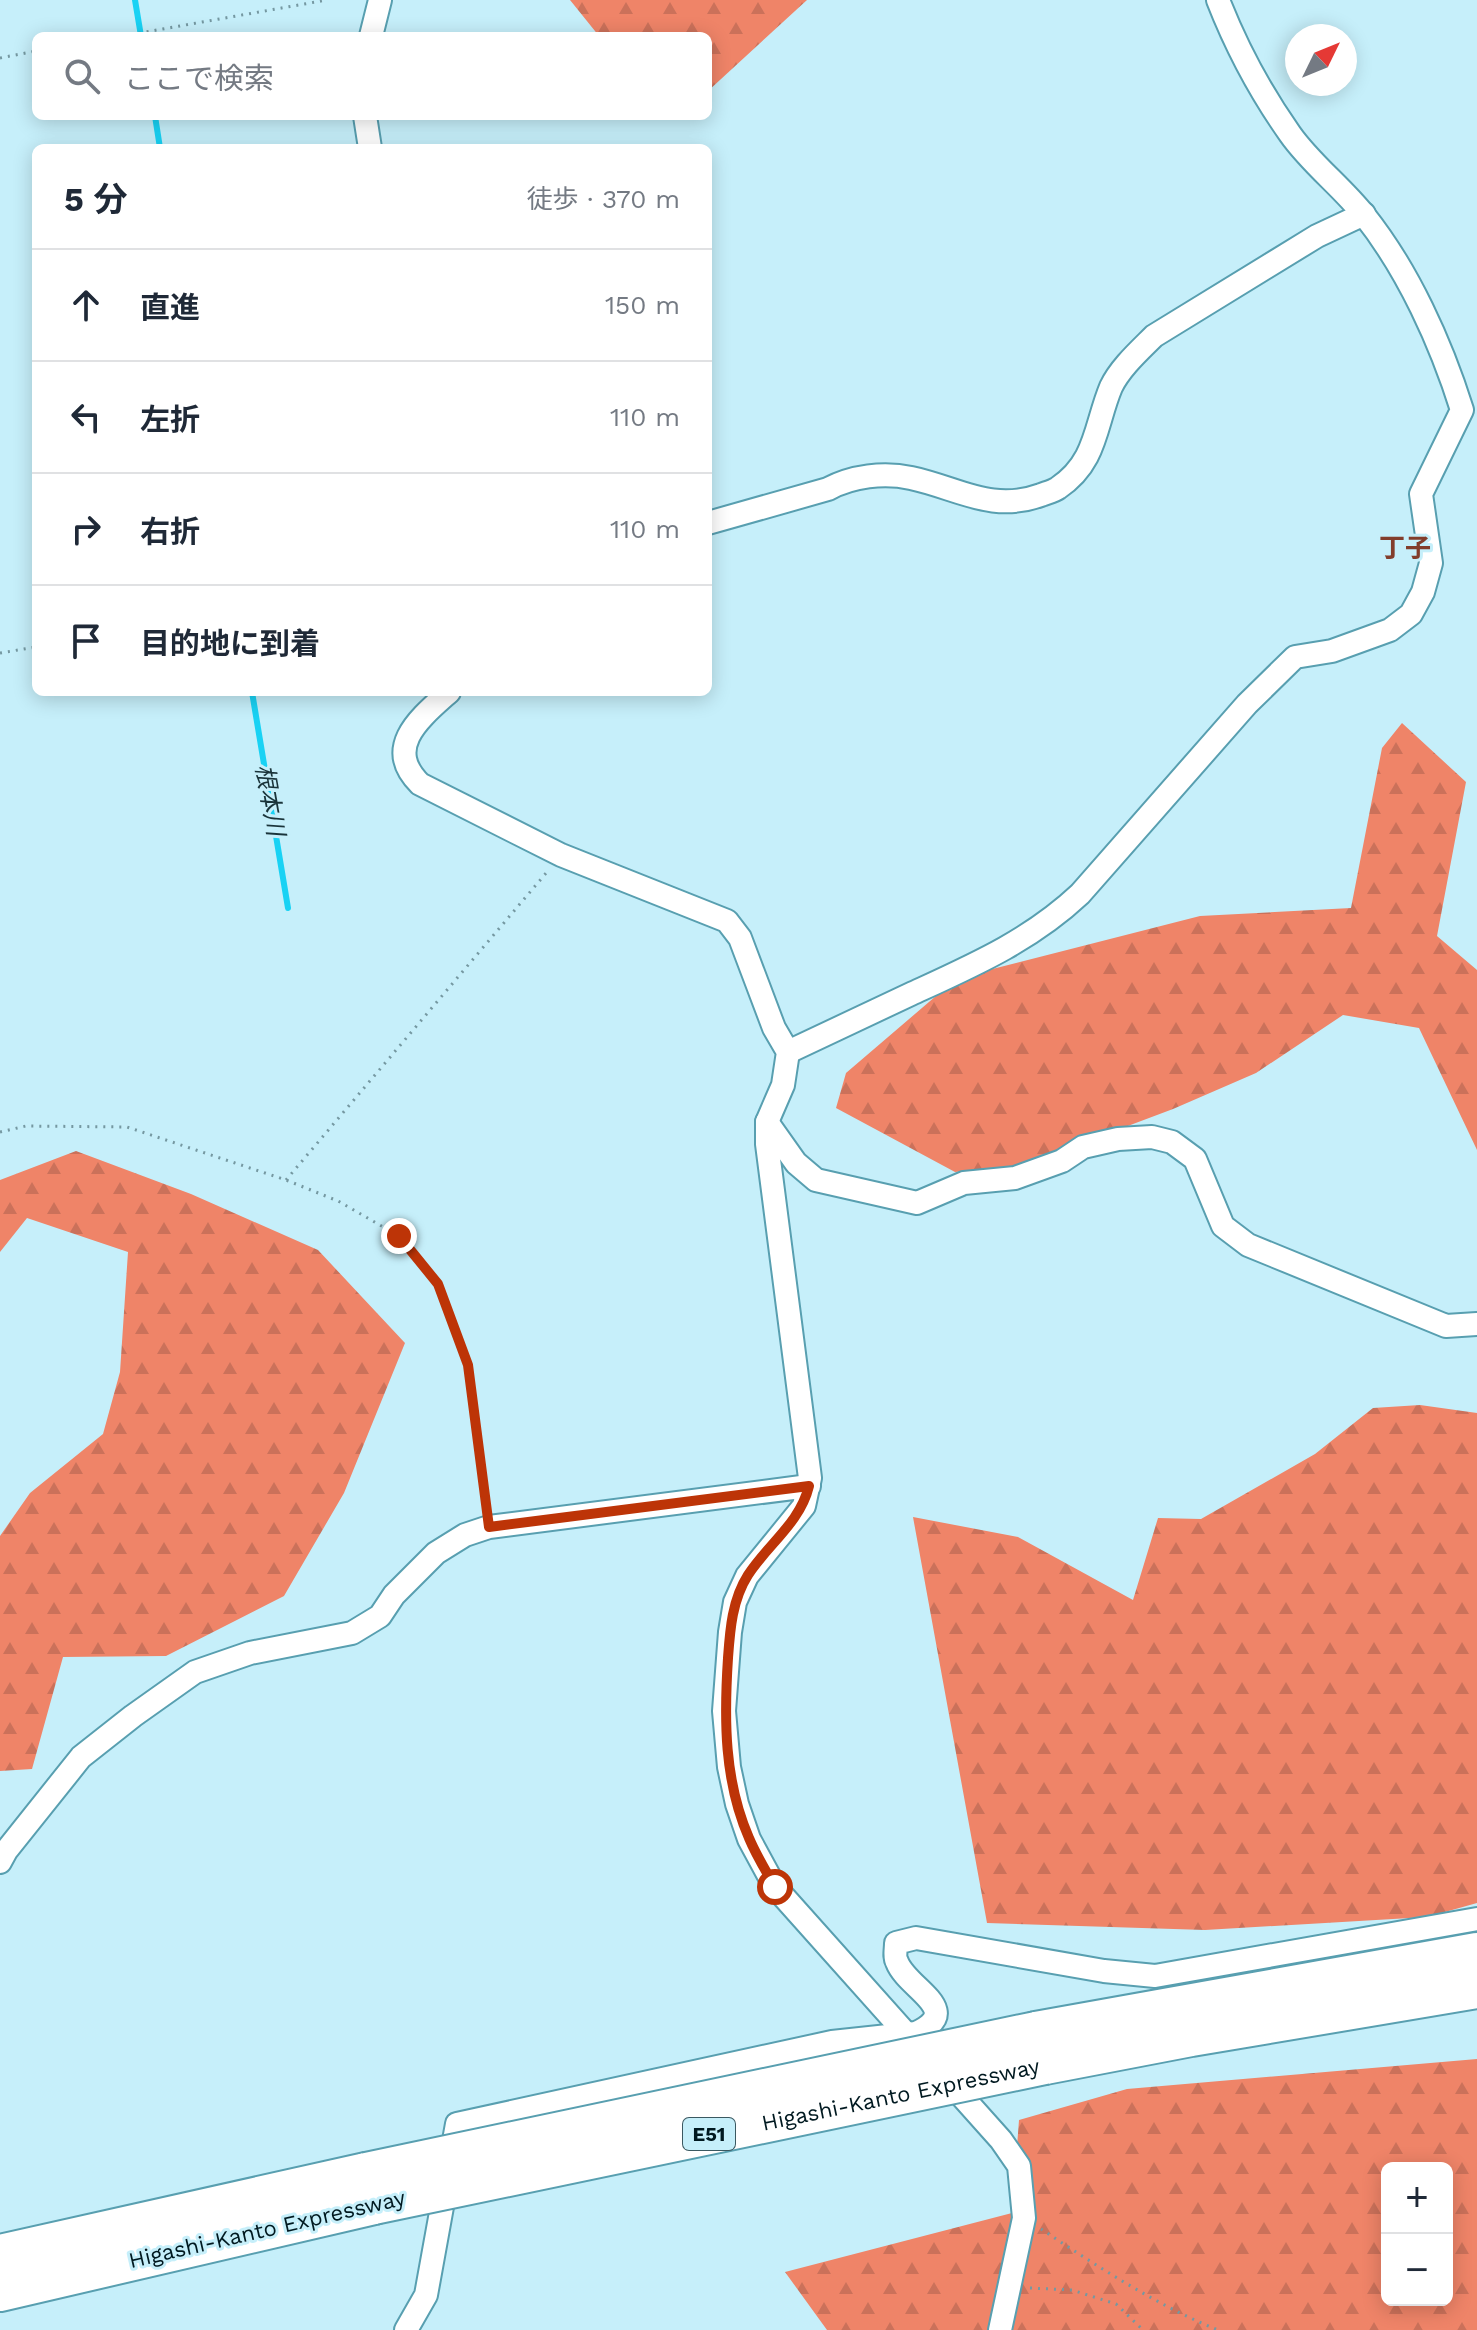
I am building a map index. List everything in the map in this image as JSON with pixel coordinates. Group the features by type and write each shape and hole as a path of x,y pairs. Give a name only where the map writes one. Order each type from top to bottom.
{"highway":[{"name":"Higashi-Kanto Expressway","path":"0,2255 370,2189 1477,1953"},
{"name":"Higashi-Kanto Expressway","path":"1041,2048 1191,2036 1477,1988"},
{"name":"Higashi-Kanto Expressway","path":"0,2291 370,2189"}],"street":[{"path":"372,32 380,0"},
{"path":"788,1052 1031,935 1055,918 1080,894 1247,704 1295,657 1332,651 1390,630 1411,614 1423,592 1431,563 1421,494 1470,411 1425,314 1364,214 1291,135 1230,31 1218,0"},
{"path":"366,120 369,144"},
{"path":"712,522 867,477 894,475 913,478 990,501 1024,501 1058,488 1084,462 1097,438 1112,386 1134,355 1154,336 1306,242 1364,214"},
{"path":"444,696 417,720 406,739 405,755 409,773 420,784 561,855 727,921 740,938 774,1028 788,1052 783,1085 767,1122 767,1144 809,1486 804,1506 747,1576 735,1602 724,1711 729,1767 749,1839 775,1887 1001,2140 1019,2166 1024,2218 1000,2330"},
{"path":"767,1122 796,1163 816,1180 917,1203 964,1183 1015,1178 1062,1161 1083,1147 1118,1139 1152,1137 1172,1142 1195,1159 1223,1226 1248,1245 1446,1326 1477,1324"},
{"path":"0,1862 81,1757 195,1672 250,1653 352,1633 380,1616 394,1595 436,1553 465,1535 489,1527 809,1486"},
{"path":"406,2330 426,2295 457,2124 832,2042 916,2033 928,2028 937,2011 904,1975 895,1960 896,1943 916,1938 1104,1971 1155,1976 1477,1919"}],"path":[{"path":"145,32 327,0"},
{"path":"0,58 32,52"},
{"path":"0,653 32,648"},
{"path":"286,1180 561,855"},
{"path":"0,1132 26,1126 127,1127 286,1180 338,1201 399,1236 438,1284 468,1365 489,1527"},
{"path":"1024,2218 1090,2262 1195,2321 1218,2330"},
{"path":"1026,2288 1072,2290 1116,2304 1143,2330"}],"green space":[{"path":"570,0 807,0 712,87 712,32 596,32"},
{"path":"1402,723 1466,782 1437,936 1477,970 1477,1150 1419,1028 1343,1015 1256,1073 1173,1109 1024,1165 955,1172 836,1108 846,1073 957,978 1200,916 1351,908 1382,748"},
{"path":"76,1151 191,1194 318,1250 405,1343 344,1493 284,1596 166,1656 63,1657 32,1769 0,1771 0,1536 30,1493 103,1434 120,1372 128,1252 27,1218 0,1252 0,1180"},
{"path":"1420,1405 1477,1413 1477,1903 1427,1917 1205,1930 987,1923 913,1517 1018,1537 1133,1600 1158,1518 1201,1519 1315,1454 1373,1408"},
{"path":"1477,2059 1477,2330 827,2330 785,2272 1012,2213 1019,2120 1127,2089"}],"waterway":[{"name":"根本川","path":"135,0 140,32"},
{"name":"根本川","path":"156,120 159,144"},
{"name":"根本川","path":"253,696 288,908"}],"district":[{"name":"丁子","path":"1405,548"}],"route":[{"path":"399,1236 438,1284 468,1365 489,1527 809,1486 804,1506 747,1576 735,1602 730,1632 724,1711 729,1767 749,1839 775,1887"}]}
